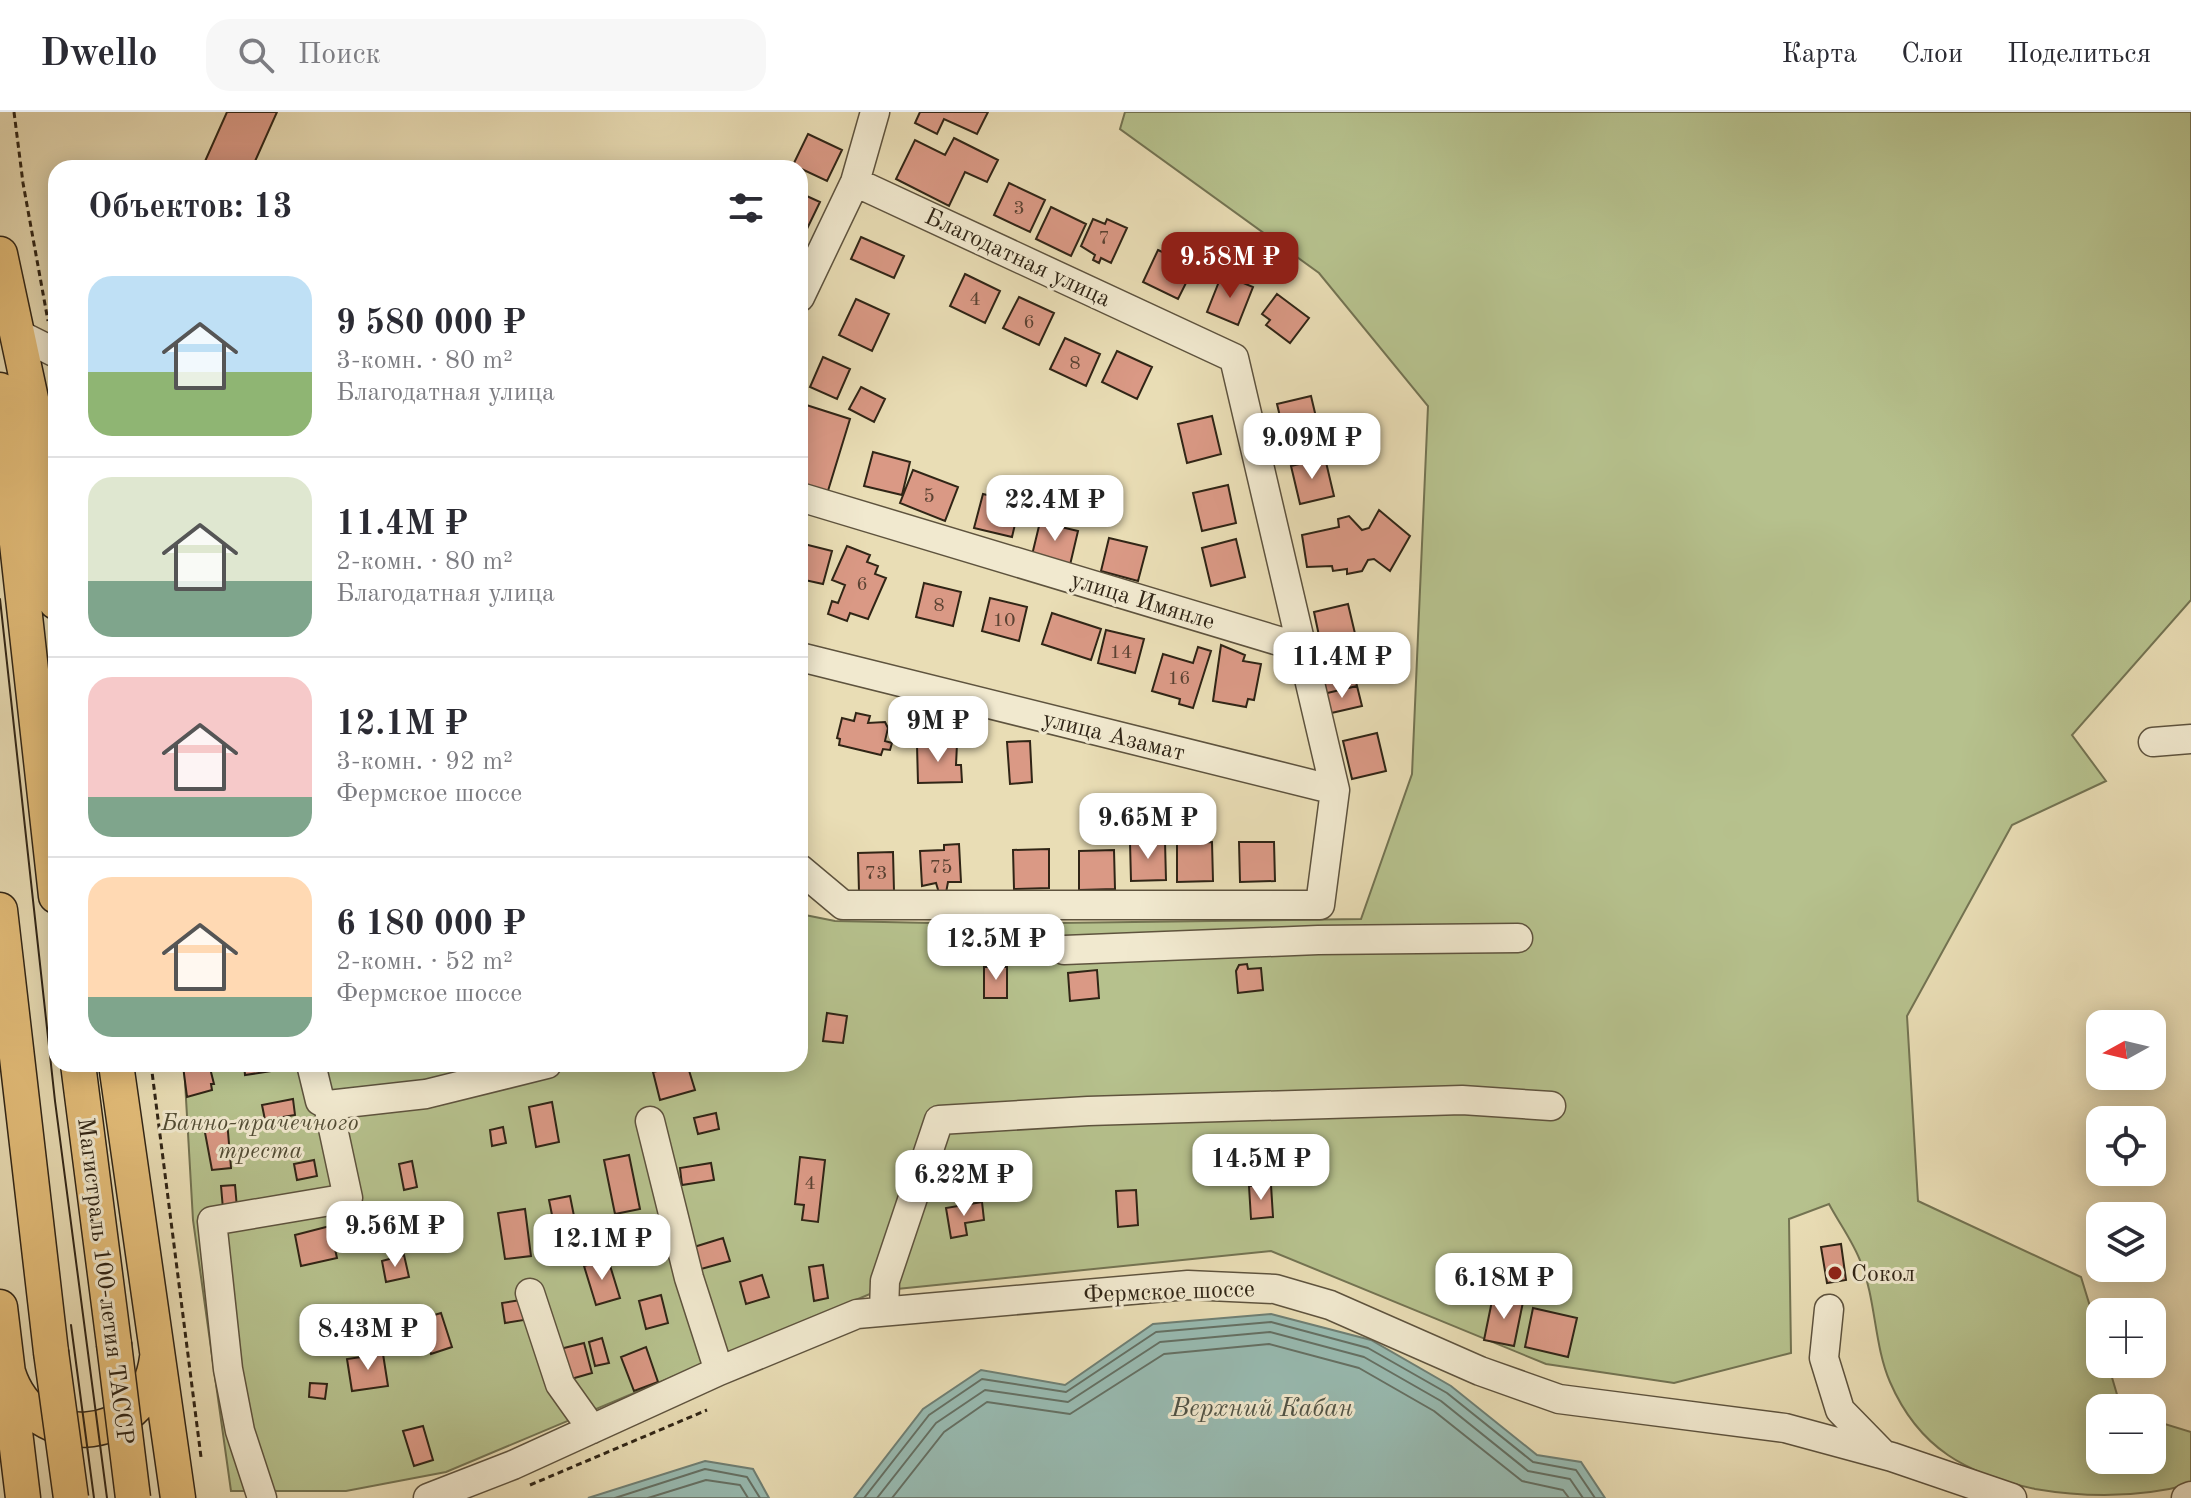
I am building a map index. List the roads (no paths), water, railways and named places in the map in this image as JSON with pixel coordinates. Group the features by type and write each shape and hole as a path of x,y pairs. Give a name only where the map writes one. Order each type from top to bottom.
{"main road":[{"path":"0,254 18,334 13,382 48,800"},
{"path":"13,382 48,561"},
{"path":"0,910 71,1498"},
{"name":"Магистраль 100-летия ТАССР","path":"79,1072 133,1498"},
{"path":"117,1072 178,1498"},
{"path":"0,1307 3,1376 23,1498"},
{"path":"3,1376 35,1415 62,1428 91,1430 119,1420 141,1401 154,1374 156,1344"}],"street":[{"path":"808,280 855,182 875,112"},
{"name":"Благодатная улица","path":"855,182 1234,358 1335,790 1318,940"},
{"path":"18,334 48,349"},
{"path":"13,382 48,356"},
{"name":"улица Имянле","path":"808,499 1302,648"},
{"name":"улица Азамат","path":"808,659 1335,790"},
{"path":"2153,742 2191,739"},
{"path":"808,876 843,905 1320,905"},
{"path":"1064,950 1318,940 1518,938"},
{"path":"313,1072 320,1101 328,1105 426,1094 515,1072"},
{"path":"884,1311 885,1281 939,1120 1088,1111 1462,1100 1551,1106"},
{"path":"262,1498 240,1431 228,1369 212,1221 348,1198 328,1105"},
{"path":"650,1121 689,1278 719,1371"},
{"name":"Фермское шоссе","path":"428,1498 857,1314 1188,1285 1275,1289 1330,1305 1480,1371 1559,1399 1785,1428 1884,1455 2012,1498"},
{"path":"530,1293 560,1384 592,1429"},
{"path":"1829,1309 1824,1358 1840,1410 1884,1455"}],"water":[{"name":"Верхний Кабан","path":"1271,1314 1371,1340 1451,1386 1537,1455 1581,1462 1605,1498 854,1498 923,1409 981,1370 1065,1385 1153,1324"},
{"path":"705,1461 753,1469 769,1498 588,1498"}],"tram line":[{"path":"0,599 48,1037"},
{"path":"52,1072 107,1498"},
{"path":"71,1325 94,1498"}],"place":[{"name":"Сокол","path":"1835,1273"}],"park label":[{"name":"Банно-прачечного треста","path":"260,1136"}]}
